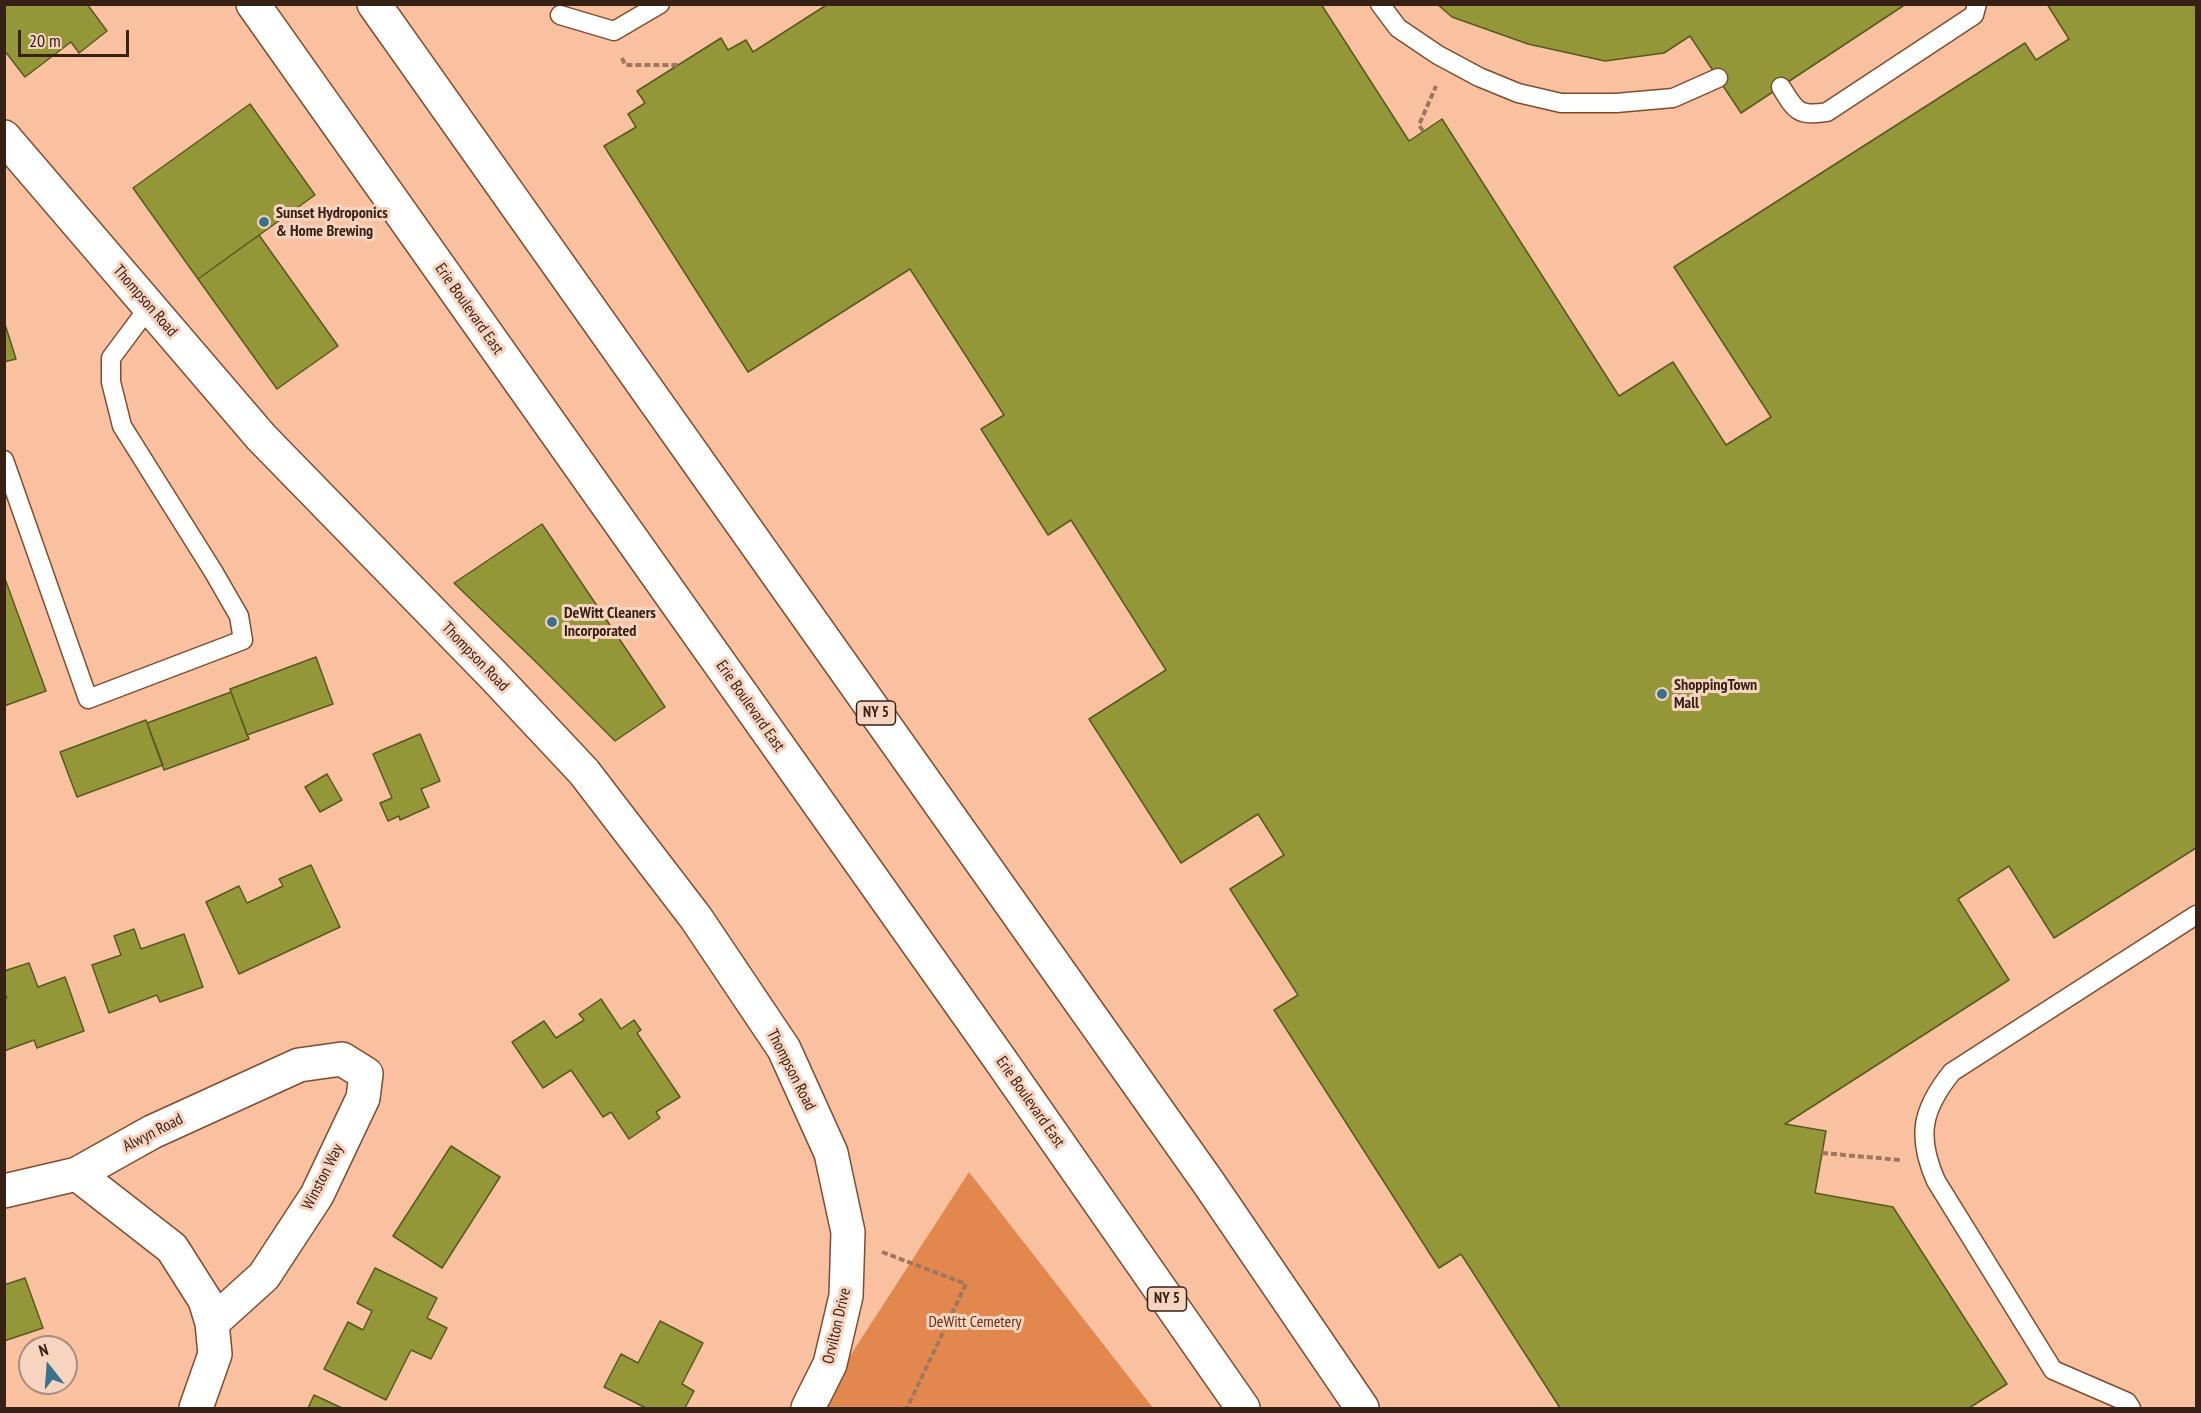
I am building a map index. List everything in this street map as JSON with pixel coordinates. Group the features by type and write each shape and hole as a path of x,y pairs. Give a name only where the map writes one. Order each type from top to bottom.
{"main road":[{"name":"Erie Boulevard East","path":"253,4 1244,1408"},
{"name":"NY 5","path":"374,4 1208,1182 1362,1408"},
{"name":"Thompson Road","path":"4,137 261,437 494,676 584,772 696,918 784,1049 831,1153 848,1239"},
{"name":"Winston Way","path":"212,1323 264,1276 317,1195 363,1098 366,1074 342,1059 299,1065"},
{"name":"Alwyn Road","path":"4,1191 77,1174 152,1132 299,1065"},
{"path":"77,1174 172,1248 206,1300 212,1323 215,1354 196,1408"},
{"name":"Orvilton Drive","path":"807,1408 830,1364 844,1307 848,1239"}],"lane":[{"path":"561,15 614,31 660,4"},
{"path":"1380,4 1398,28 1447,60 1479,77 1518,93 1561,103 1616,103 1673,98 1718,78"},
{"path":"1781,87 1796,110 1810,115 1827,112 1974,15 1977,4"},
{"path":"4,460 88,699 243,640 239,616 122,426 111,382 111,358 149,306"},
{"path":"2131,1408 2127,1402 2053,1370 1945,1198 1928,1162 1924,1145 1924,1126 1938,1090 1952,1072 2196,915"}],"path":[{"path":"614,31 624,65 678,65"},
{"path":"1423,131 1419,125 1447,60"},
{"path":"1822,1153 1928,1162"},
{"path":"848,1239 966,1284 907,1408"}],"green space":[{"name":"DeWitt Cemetery","path":"969,1172 1153,1408 821,1408 841,1370"}],"building":[{"path":"4,4 87,4 107,31 79,53 71,42 25,77 4,50"},
{"name":"ShoppingTown Mall","path":"828,4 1321,4 1409,141 1442,119 1619,396 1673,362 1726,445 1771,417 1674,267 2025,43 2036,60 2069,39 2047,4 2196,4 2196,848 2054,938 2009,866 1958,899 2009,980 1785,1124 1826,1131 1815,1193 1893,1207 2007,1384 1969,1408 1560,1408 1461,1254 1439,1268 1274,1010 1298,995 1230,889 1284,855 1258,814 1181,863 1089,719 1166,670 1071,520 1048,535 981,429 1004,415 910,269 748,372 604,146 636,127 628,114 645,103 637,91 721,38 728,50 746,40 753,52"},
{"path":"1437,4 1906,4 1741,113 1690,36 1664,53 1605,61 1528,44 1452,17"},
{"path":"250,104 315,195 198,279 133,188"},
{"path":"259,235 338,346 277,389 198,279"},
{"path":"4,321 16,359 4,362"},
{"name":"DeWitt Cleaners Incorporated","path":"542,524 665,707 615,741 454,583"},
{"path":"4,576 46,691 4,706"},
{"path":"316,657 333,704 247,735 230,689"},
{"path":"231,692 249,739 164,770 147,723"},
{"path":"146,720 163,765 77,797 60,752"},
{"path":"420,734 440,781 421,789 429,807 400,820 399,816 388,821 380,803 392,798 373,754"},
{"path":"327,774 342,800 320,812 305,787"},
{"path":"311,865 340,927 239,974 206,902 239,886 247,903 283,886 279,879"},
{"path":"134,929 141,949 184,934 203,987 160,1002 157,995 109,1013 92,965 121,955 114,936"},
{"path":"29,963 38,987 65,977 84,1031 37,1048 34,1040 4,1051 4,999 7,998 4,992 4,971"},
{"path":"601,999 621,1029 634,1020 641,1030 637,1033 680,1097 656,1112 660,1118 629,1139 611,1112 603,1117 571,1070 543,1088 512,1042 544,1021 556,1038 584,1020 579,1014"},
{"path":"451,1146 500,1177 442,1268 393,1236"},
{"path":"375,1268 437,1298 427,1318 447,1328 431,1359 411,1350 386,1400 324,1369 348,1322 363,1330 372,1311 357,1303"},
{"path":"25,1278 43,1328 4,1341 4,1285"},
{"path":"660,1321 703,1343 682,1384 694,1391 685,1408 646,1408 604,1387 621,1354 638,1363"},
{"path":"314,1395 342,1408 308,1408"}],"place":[{"name":"Sunset Hydroponics & Home Brewing","path":"264,222"},
{"name":"DeWitt Cleaners Incorporated","path":"552,622"},
{"name":"ShoppingTown Mall","path":"1662,694"}]}
